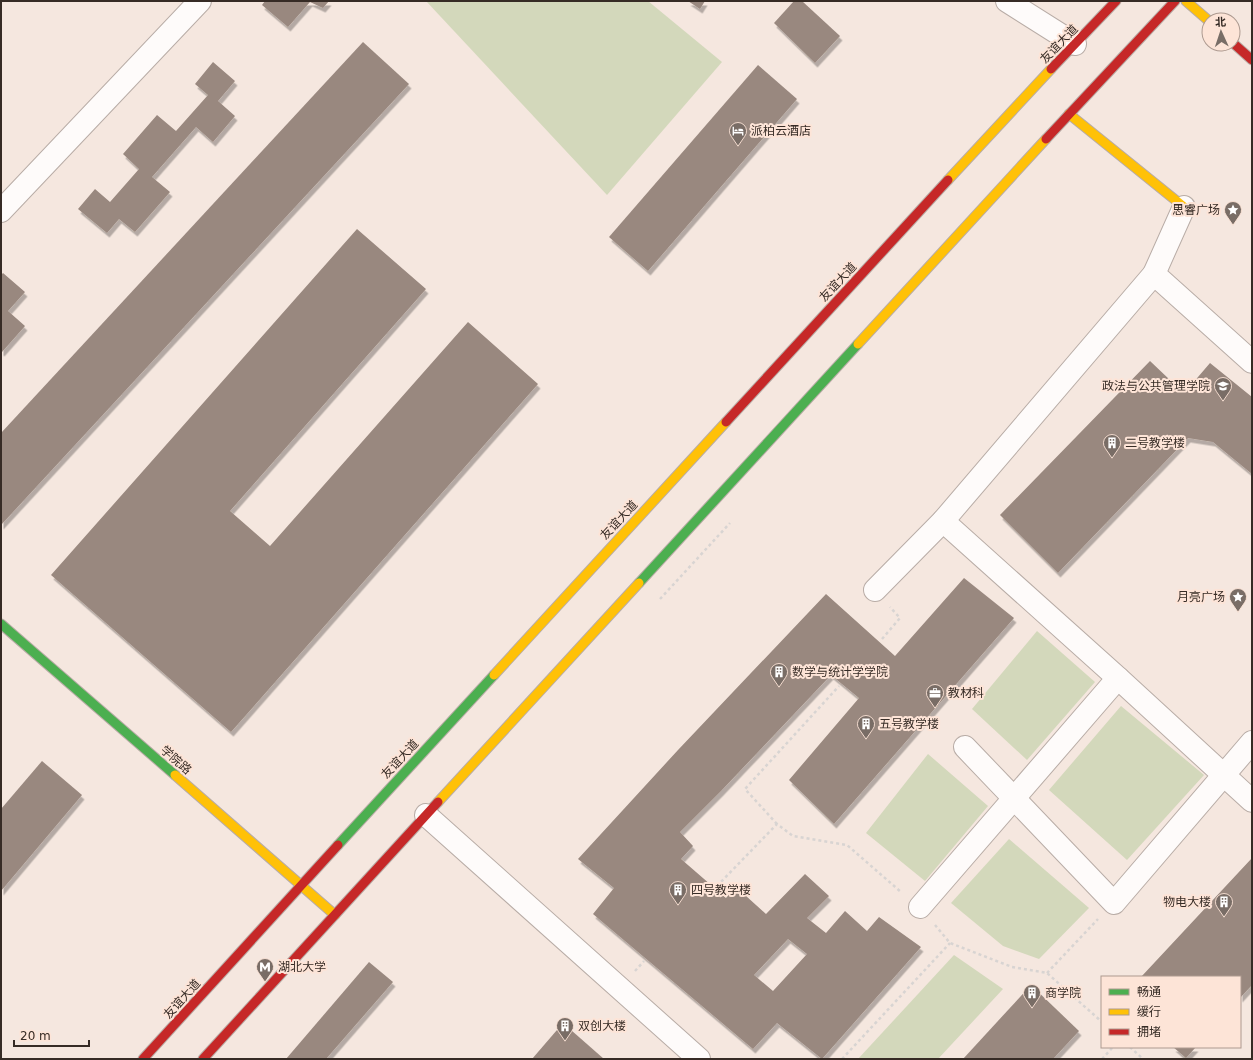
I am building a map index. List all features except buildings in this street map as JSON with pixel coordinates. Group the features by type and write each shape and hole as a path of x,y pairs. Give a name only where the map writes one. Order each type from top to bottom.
{"main road":[{"name":"友谊大道","path":"143,1059 1028,93 1116,1"},
{"path":"203,1059 1069,114 1175,1"},
{"path":"1186,1 1201,14"},
{"path":"1241,50 1252,60"},
{"path":"1069,114 1184,207"},
{"name":"学院路","path":"1,624 335,915"}],"street":[{"path":"1,211 200,1"},
{"path":"1007,1 1075,44"},
{"path":"875,590 943,521 1154,274 1184,207"},
{"path":"1154,274 1252,362"},
{"path":"943,521 1224,774 1252,801"},
{"path":"920,907 1118,678"},
{"path":"965,748 1114,903 1252,742"},
{"path":"426,815 699,1059"}],"path":[{"path":"875,590 900,618 882,639"},
{"path":"839,686 745,789 777,824 793,836 847,845 920,907 950,943 1012,967 1047,973 1101,1021"},
{"path":"717,886 777,824"},
{"path":"1047,973 1114,903"},
{"path":"842,1059 950,943"},
{"path":"1102,1059 1112,1048"},
{"path":"1131,1048 1143,1059"}],"green space":[{"path":"426,1 648,1 722,62 607,195"},
{"path":"1037,631 1095,682 1027,760 972,709"},
{"path":"1121,706 1204,775 1127,860 1049,790"},
{"path":"928,754 988,806 925,881 866,833"},
{"path":"1009,839 1089,908 1039,959 1003,946 951,903"},
{"path":"954,955 1003,989 938,1059 858,1059"}],"traffic: fast":[{"path":"639,583 858,344"},
{"path":"1,624 175,775"},
{"path":"338,845 494,675"}],"traffic: slow":[{"path":"1186,1 1201,14"},
{"path":"948,180 1051,69"},
{"path":"1069,114 1184,207"},
{"path":"858,344 1046,139"},
{"path":"494,675 726,422"},
{"path":"438,802 639,583"},
{"path":"175,775 335,915"}],"traffic: jam":[{"path":"1051,69 1116,1"},
{"path":"1046,139 1175,1"},
{"path":"1241,50 1252,60"},
{"path":"726,422 948,180"},
{"path":"203,1059 438,802"},
{"path":"143,1059 338,845"}],"place":[{"name":"派柏云酒店","path":"738,146"},
{"name":"思睿广场","path":"1233,225"},
{"name":"政法与公共管理学院","path":"1223,401"},
{"name":"二号教学楼","path":"1112,458"},
{"name":"月亮广场","path":"1238,612"},
{"name":"数学与统计学学院","path":"779,687"},
{"name":"教材科","path":"935,708"},
{"name":"五号教学楼","path":"866,739"},
{"name":"四号教学楼","path":"678,905"},
{"name":"物电大楼","path":"1224,917"},
{"name":"湖北大学","path":"265,982"},
{"name":"商学院","path":"1032,1008"},
{"name":"双创大楼","path":"565,1041"}]}
